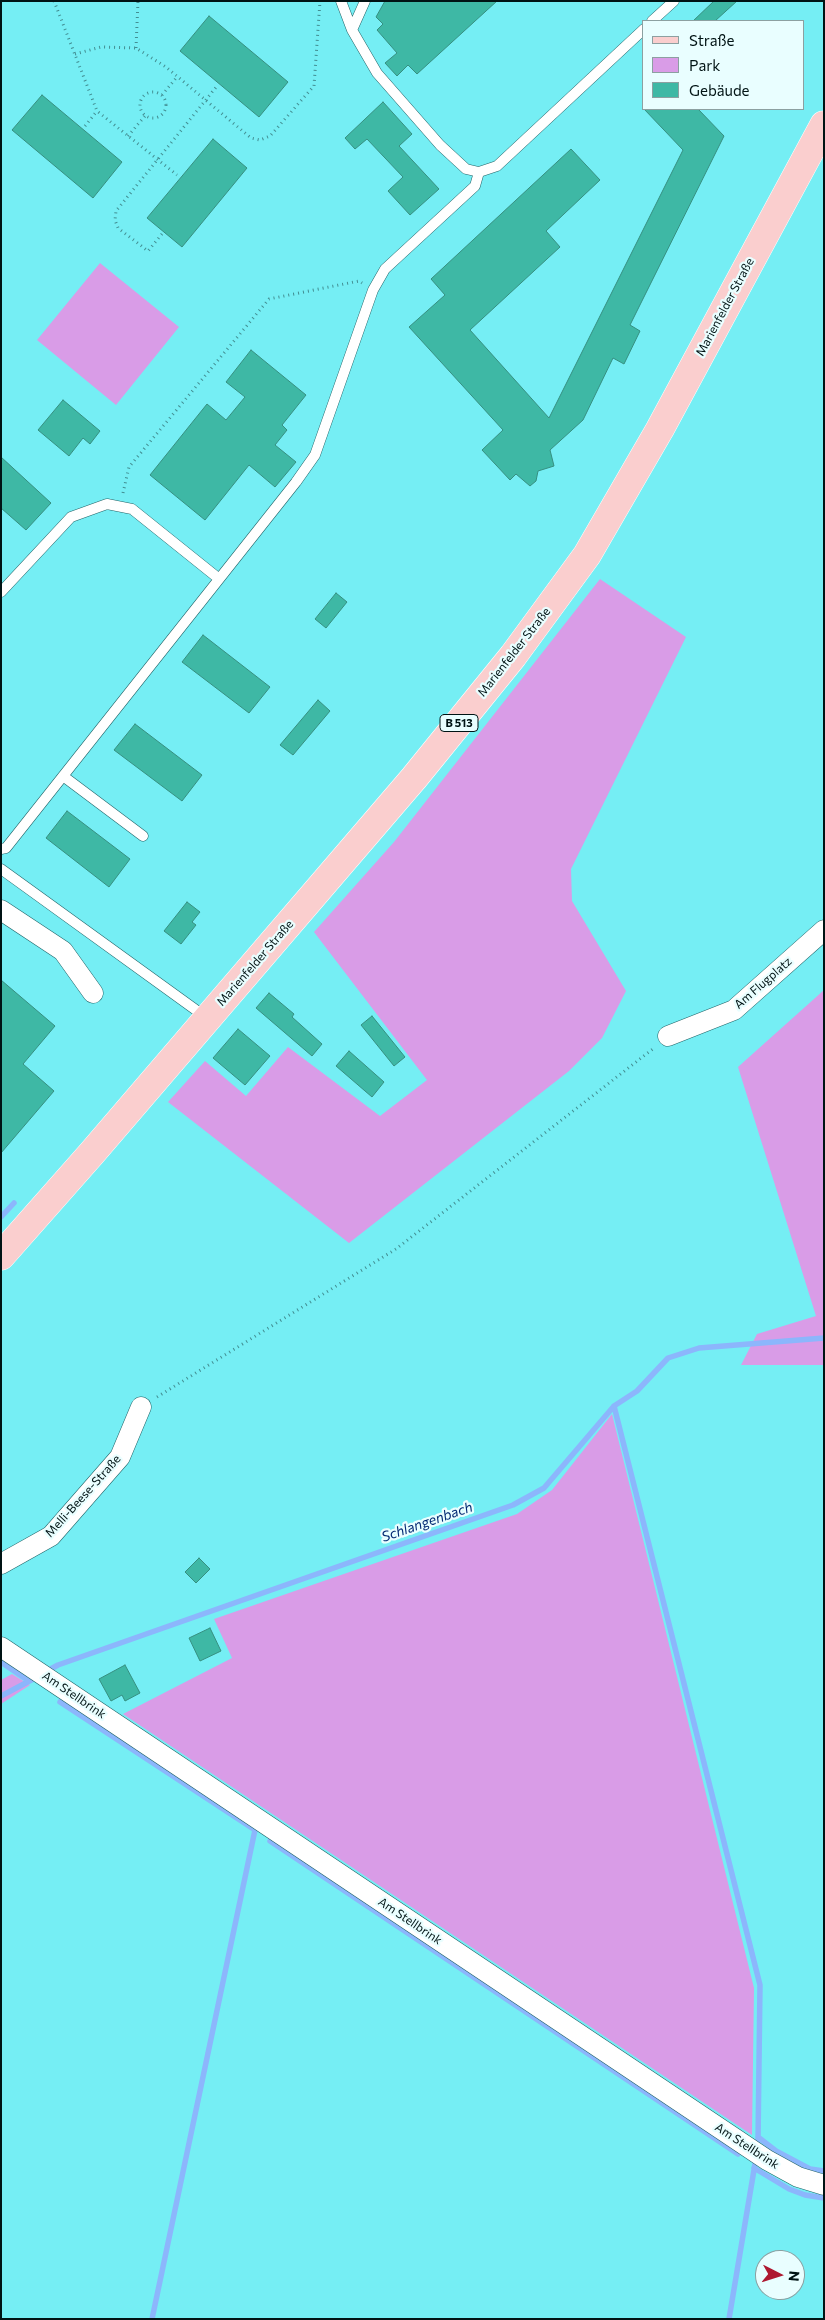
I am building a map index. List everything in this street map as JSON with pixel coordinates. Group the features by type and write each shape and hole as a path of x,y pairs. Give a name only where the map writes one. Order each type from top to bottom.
{"main road":[{"name":"Marienfelder Straße","path":"1,1256 92,1154 414,778 512,656 588,555 660,429 824,125"}],"street":[{"path":"1,910 63,951 93,993"},
{"name":"Am Flugplatz","path":"668,1036 734,1010 824,930"},
{"name":"Melli-Beese-Straße","path":"1,1564 51,1536 120,1457 141,1407"},
{"name":"Am Stellbrink","path":"1,1647 52,1679 766,2160 798,2177 824,2185"}],"lane":[{"path":"341,1 352,30 377,73 408,110 466,169 479,172 497,166 642,31"},
{"path":"352,30 365,1"},
{"path":"653,20 674,1"},
{"path":"1,849 6,848 218,578 296,482 315,455 373,291 385,269 475,186 479,172"},
{"path":"1,592 71,517 106,504 132,509 218,578"},
{"path":"63,776 142,836"},
{"path":"1,869 208,1019"}],"path":[{"path":"54,1 97,111 178,175"},
{"path":"136,48 138,1"},
{"path":"75,54 101,47 136,48 177,77 251,138 260,140 270,136 314,86 320,1"},
{"path":"162,95 177,77"},
{"path":"162,234 148,251 118,228 115,220 116,211 217,86"},
{"path":"156,93 162,95 166,105 165,111 156,118 145,116 140,105 145,95 156,93"},
{"path":"85,126 97,111"},
{"path":"128,136 145,116"},
{"path":"120,507 129,467 269,299 359,281 373,291"},
{"path":"141,1407 396,1249 668,1036"}],"green space":[{"path":"100,263 179,327 116,405 37,340"},
{"path":"600,579 686,637 571,869 572,901 626,991 602,1038 569,1071 349,1243 168,1102 205,1061 246,1096 288,1047 380,1116 427,1080 314,932 394,842"},
{"path":"824,990 824,1365 741,1365 757,1334 816,1316 738,1067"},
{"path":"612,1414 754,1988 752,2135 123,1714 232,1658 214,1619 517,1514 552,1490"},
{"path":"12,1674 30,1685 1,1704 1,1680"}],"building":[{"path":"385,1 497,1 417,74 408,65 397,76 385,63 397,53 377,30 383,24 376,17"},
{"path":"714,1 737,1 716,20 694,20"},
{"path":"209,16 288,82 259,117 180,51"},
{"path":"42,95 122,162 93,198 12,130"},
{"path":"383,102 412,134 399,146 439,189 410,215 388,191 403,177 367,139 355,149 345,138"},
{"path":"645,110 699,110 724,136 630,325 640,331 624,364 613,358 583,420 550,450 554,466 538,471 536,481 530,486 516,474 510,480 482,450 503,430 409,327 445,295 431,279 571,149 600,180 546,231 560,247 470,330 549,418 683,150"},
{"path":"213,139 247,168 182,247 147,218"},
{"path":"251,350 306,395 282,425 287,430 275,445 296,462 275,487 249,465 205,520 150,475 207,404 226,420 245,397 226,382"},
{"path":"63,400 100,431 90,444 83,438 69,456 38,430"},
{"path":"1,457 51,503 26,530 1,508"},
{"path":"336,593 347,602 326,628 315,619"},
{"path":"203,635 270,687 249,713 182,662"},
{"path":"318,700 330,711 293,755 280,745"},
{"path":"135,724 202,775 182,801 114,750"},
{"path":"67,811 130,859 109,887 46,838"},
{"path":"187,902 200,912 192,922 196,925 181,944 164,931"},
{"path":"1,980 55,1026 23,1064 54,1091 1,1153"},
{"path":"269,993 294,1014 292,1017 322,1044 312,1056 256,1008"},
{"path":"372,1016 405,1057 394,1066 361,1025"},
{"path":"238,1029 270,1056 245,1085 213,1058"},
{"path":"349,1051 384,1082 372,1097 336,1066"},
{"path":"199,1558 210,1569 196,1583 185,1572"},
{"path":"210,1628 221,1651 200,1661 189,1638"},
{"path":"125,1665 140,1693 125,1701 122,1695 111,1701 99,1679"}],"waterway":[{"path":"1,1217 14,1203"},
{"name":"Schlangenbach","path":"45,1672 58,1665 513,1505 544,1488 614,1406 637,1391 668,1358 699,1348 824,1338"},
{"path":"614,1406 760,1985 758,2141"},
{"path":"1,1662 29,1681"},
{"name":"Schlangenbach","path":"1,1696 37,1677"},
{"path":"60,1702 255,1830 152,2319"},
{"path":"270,1841 738,2154"},
{"path":"758,2137 776,2151 810,2169 824,2171"},
{"path":"729,2319 755,2164"},
{"path":"754,2168 789,2189 805,2195 824,2198"}]}
